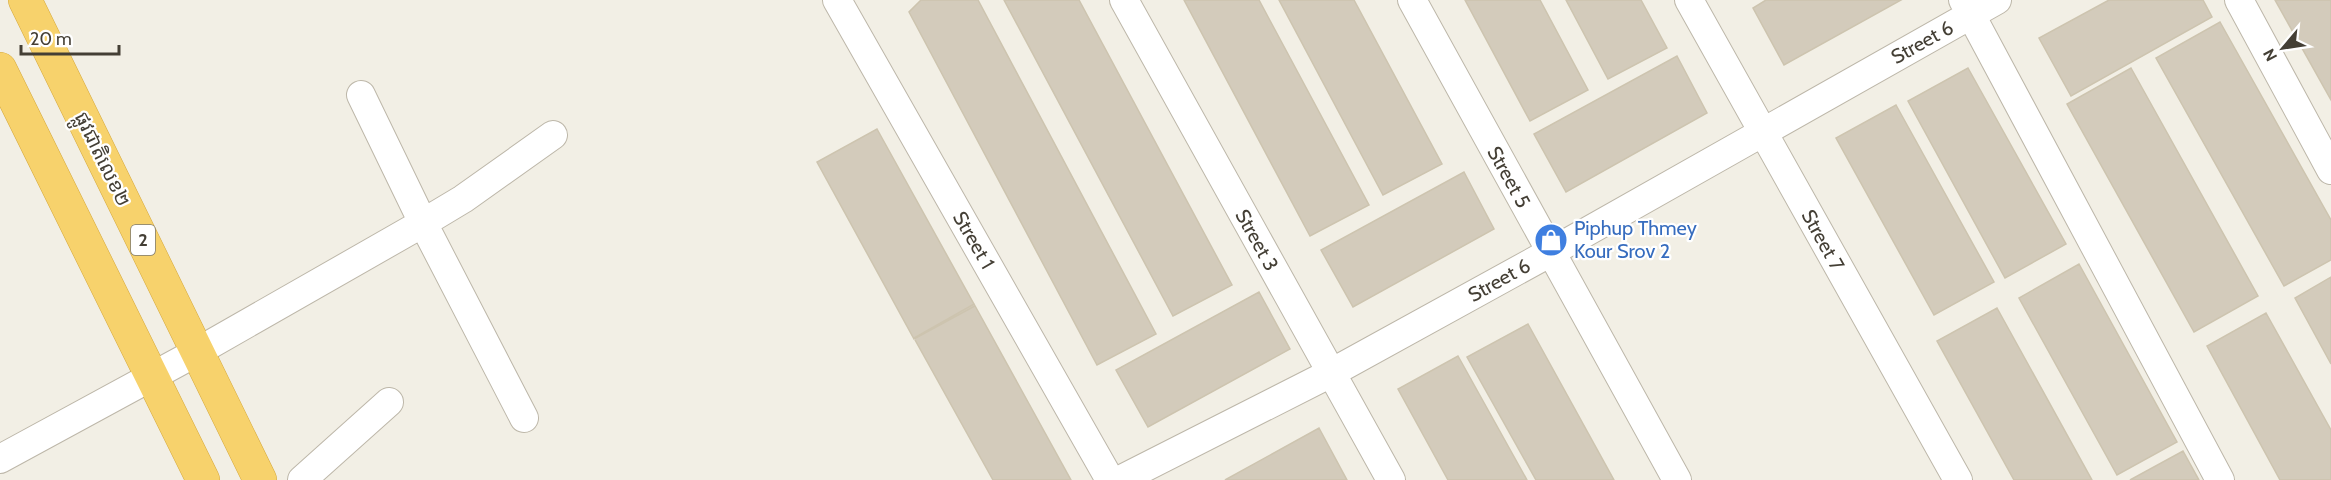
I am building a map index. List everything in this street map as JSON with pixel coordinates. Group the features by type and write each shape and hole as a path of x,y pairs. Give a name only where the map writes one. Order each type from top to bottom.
{"highway":[{"name":"ផ្លូវជាតិលេខ២","path":"25,0 260,480"},
{"path":"0,69 203,480"}],"street":[{"name":"Street 1","path":"837,0 1110,480"},
{"name":"Street 3","path":"1124,0 1391,480"},
{"name":"Street 5","path":"1412,0 1677,480"},
{"name":"Street 7","path":"1689,0 1958,480"},
{"name":"Street 6","path":"1120,480 1331,373 1551,252 1762,131 1967,7 1997,0"},
{"path":"2239,0 2331,170"},
{"path":"1967,7 2220,480"},
{"path":"361,94 423,224 524,418"},
{"path":"0,459 197,352 423,224 553,135"},
{"path":"302,480 389,402"}],"building":[{"path":"921,0 978,0 1156,334 1097,365 909,12"},
{"path":"1004,0 1079,0 1232,285 1173,316"},
{"path":"1184,0 1259,0 1369,205 1310,236"},
{"path":"1279,0 1354,0 1442,164 1383,195"},
{"path":"1465,0 1540,0 1588,90 1530,121"},
{"path":"1566,0 1641,0 1667,48 1608,79"},
{"path":"1766,0 1901,0 1784,65 1753,8"},
{"path":"2109,0 2203,0 2212,17 2071,96 2039,38"},
{"path":"2275,0 2331,0 2331,100"},
{"path":"2220,22 2331,220 2331,260 2284,286 2156,58"},
{"path":"1677,56 1707,113 1566,192 1534,134"},
{"path":"1968,68 2066,244 2005,278 1908,101"},
{"path":"2131,68 2258,296 2194,332 2067,104"},
{"path":"1896,105 1994,282 1934,315 1836,138"},
{"path":"877,129 975,306 914,339 817,162"},
{"path":"1464,172 1494,229 1353,307 1321,250"},
{"path":"2079,264 2177,442 2117,475 2019,298"},
{"path":"2331,277 2331,364 2295,298"},
{"path":"1259,292 1290,349 1148,427 1116,370"},
{"path":"974,304 1071,480 993,480 914,338"},
{"path":"1997,308 2092,480 2014,480 1937,341"},
{"path":"2266,313 2331,430 2331,480 2280,480 2207,346"},
{"path":"1528,324 1614,480 1536,480 1467,357"},
{"path":"1458,356 1527,480 1448,480 1398,389"},
{"path":"1319,428 1347,480 1225,480"},
{"path":"2183,451 2199,480 2130,480"}],"place":[{"name":"Piphup Thmey Kour Srov 2","path":"1551,240"}]}
